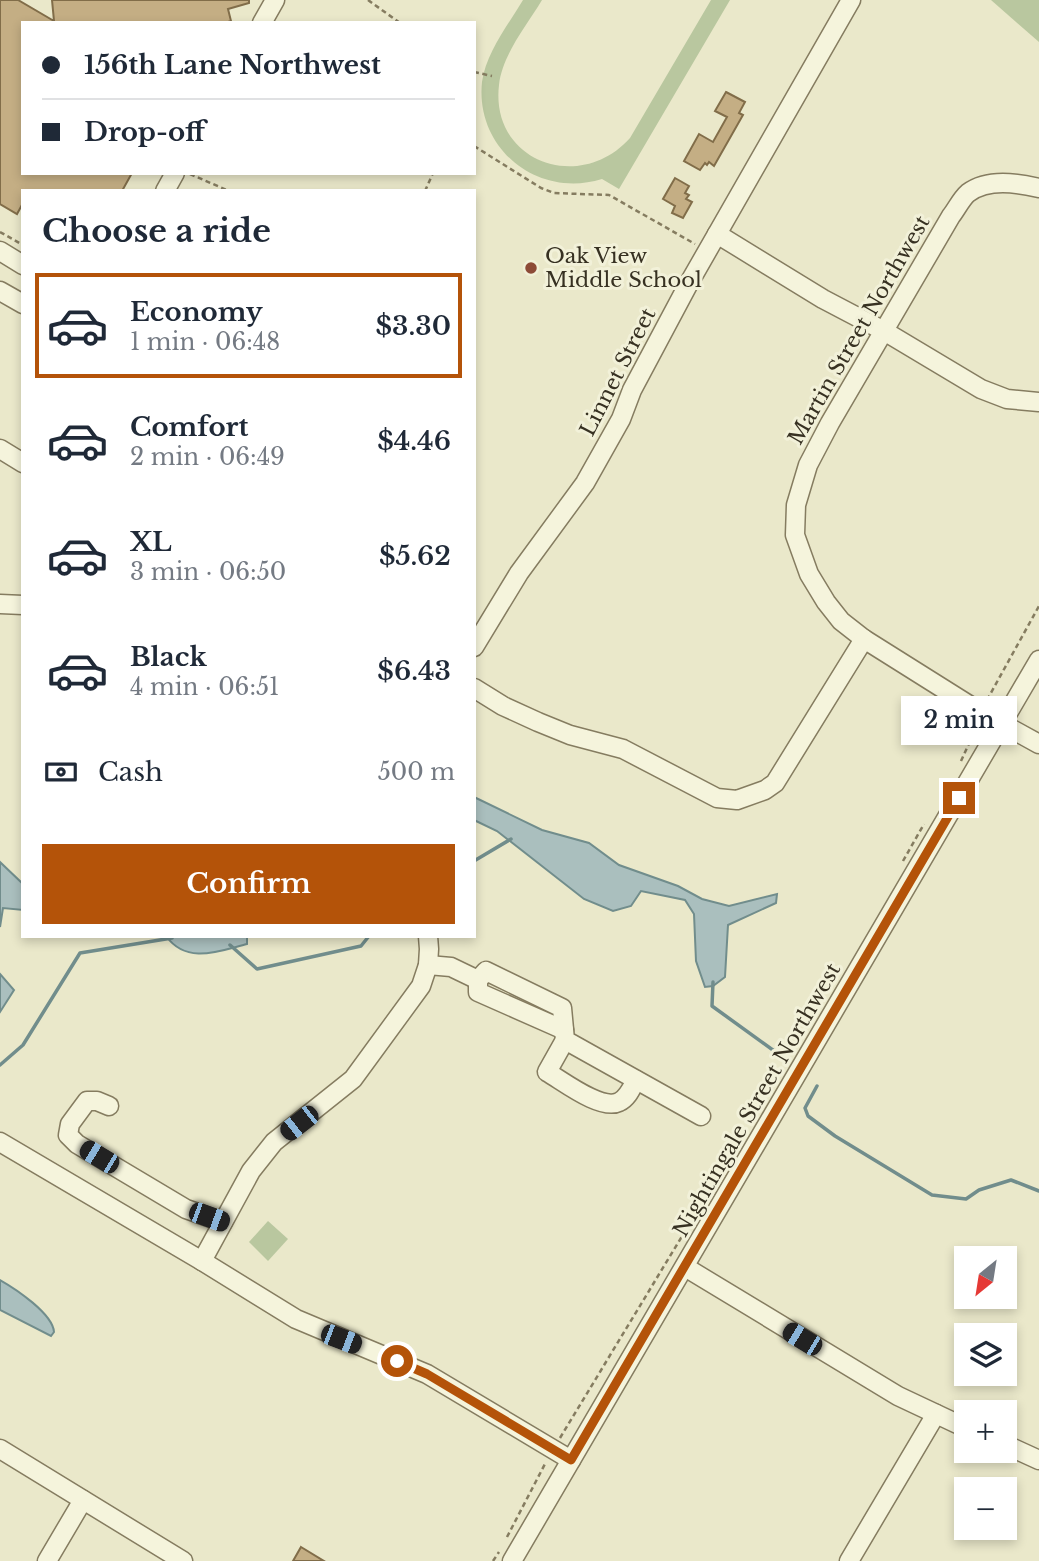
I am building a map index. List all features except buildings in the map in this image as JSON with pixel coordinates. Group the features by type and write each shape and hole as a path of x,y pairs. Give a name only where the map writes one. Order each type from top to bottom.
{"street":[{"path":"263,21 275,0"},
{"name":"Linnet Street","path":"476,644 519,573 585,483 707,251 851,0"},
{"name":"Martin Street Northwest","path":"1039,188 1019,183 1000,183 967,194 884,331 808,465 796,505 795,535 809,574 826,602 842,621 864,639 977,710 1039,744"},
{"path":"717,234 985,392 1015,400 1039,402"},
{"path":"0,251 21,264"},
{"path":"0,291 21,303"},
{"path":"0,449 21,462"},
{"path":"0,604 21,605"},
{"path":"476,689 503,706 538,722 623,749 717,798 737,800 765,790 775,783 864,639"},
{"name":"Nightingale Street Northwest","path":"507,1555 571,1460 1039,660"},
{"path":"202,1261 251,1171 274,1142 354,1079 421,986 428,965 428,938"},
{"path":"428,965 451,967 478,980 486,971 562,1008 564,1035 547,1072 602,1104 618,1103 626,1097 636,1080"},
{"path":"564,1035 701,1116"},
{"path":"109,1106 97,1101 87,1101 69,1124 68,1135 186,1209 223,1222"},
{"path":"0,1142 296,1319 427,1374 571,1460"},
{"path":"685,1268 898,1396 954,1422"},
{"path":"849,1561 936,1414"},
{"path":"0,1449 183,1561"},
{"path":"1017,1450 1039,1460"},
{"path":"47,1561 83,1500"}],"path":[{"path":"368,0 397,21"},
{"path":"476,72 492,76"},
{"path":"476,147 554,193 609,195 707,251"},
{"path":"194,175 225,189"},
{"path":"0,232 21,244"},
{"path":"986,701 1039,607"},
{"path":"507,1537 547,1460"},
{"path":"493,1561 507,1555"}],"green space":[{"path":"523,0 542,0 505,63 499,85 500,112 509,134 523,150 542,161 564,166 587,164 610,155 630,138 711,0 730,0 619,189 602,179 578,183 555,182 534,175 515,163 500,147 489,128 483,106 484,71 498,40"},
{"path":"991,0 1039,0 1039,42"},
{"path":"268,1221 288,1239 268,1261 249,1242"}],"shaded area":[{"path":"476,798 542,830 589,843 619,865 678,886 702,899 729,906 777,894 776,903 728,925 725,977 713,986 705,987 696,961 694,914 685,900 641,891 631,906 613,911 584,899 497,831 476,821"},
{"path":"0,862 21,882 21,910 3,908 0,927"},
{"path":"168,938 247,938 247,944 204,954 193,953 174,945"},
{"path":"0,974 14,990 0,1012"},
{"path":"0,1280 41,1310 52,1325 54,1332 51,1336 0,1310"}],"waterway":[{"path":"476,860 511,839"},
{"path":"0,1065 23,1045 80,953 172,938"},
{"path":"230,945 257,969 361,946 367,938"},
{"path":"713,982 712,1006 777,1053"},
{"path":"817,1086 805,1108 808,1116 835,1136 932,1195 966,1199 979,1190 1011,1180 1039,1191"}],"place":[{"name":"Oak View Middle School","path":"531,268"}],"route":[{"path":"397,1361 427,1374 571,1460 959,798"}]}
